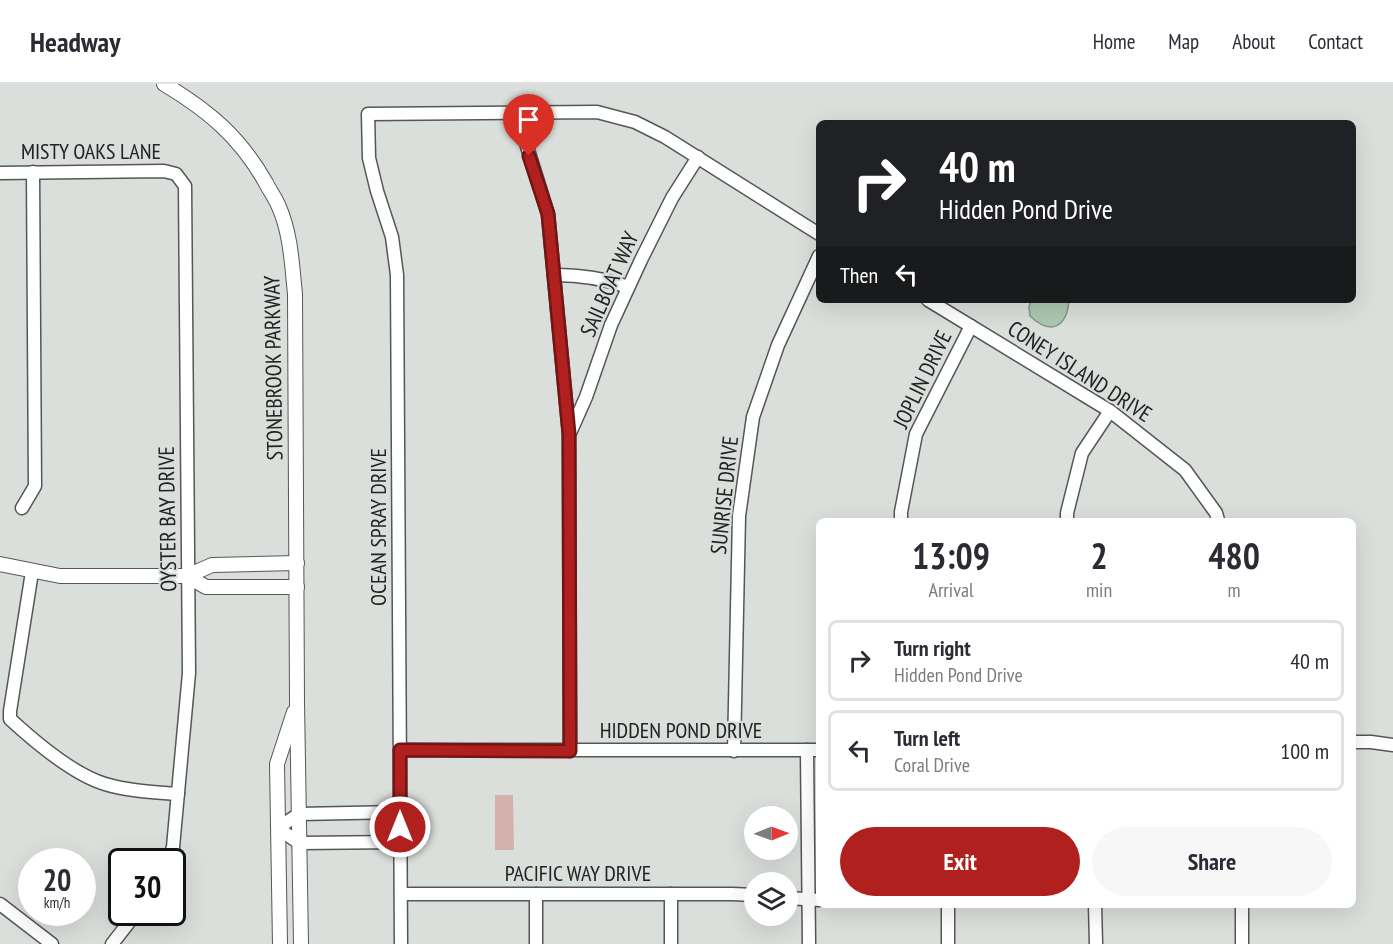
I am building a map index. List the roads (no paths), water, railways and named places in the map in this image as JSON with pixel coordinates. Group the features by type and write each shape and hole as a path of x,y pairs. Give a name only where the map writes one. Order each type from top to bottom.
{"street":[{"name":"STONEBROOK PARKWAY","path":"164,84 212,116 233,136 254,162 280,208 291,254 296,294 297,702 301,944"},
{"path":"570,751 569,434 548,214 525,140 525,111 597,112 635,122 698,157 816,232"},
{"name":"OCEAN SPRAY DRIVE","path":"401,944 397,275 392,237 369,158 368,114 525,111"},
{"name":"SAILBOAT WAY","path":"569,434 586,397 611,325 628,288 672,198 698,157"},
{"name":"MISTY OAKS LANE","path":"0,173 170,171 180,177"},
{"path":"22,508 35,486 33,172"},
{"name":"OYSTER BAY DRIVE","path":"173,848 189,673 186,191 180,177"},
{"name":"SUNRISE DRIVE","path":"734,750 739,516 753,417 778,345 816,263"},
{"path":"554,276 581,275 607,280 628,288"},
{"name":"CONEY ISLAND DRIVE","path":"933,303 1110,411 1185,470 1217,518"},
{"name":"JOPLIN DRIVE","path":"901,518 916,434 971,326"},
{"path":"1067,518 1082,453 1110,411"},
{"path":"0,564 60,576 187,576 212,565 297,563"},
{"path":"32,572 10,719 61,761 104,783 134,790 178,794"},
{"path":"187,576 206,587 297,587"},
{"name":"STONEBROOK PARKWAY","path":"280,944 277,764 297,702"},
{"path":"1356,742 1393,745"},
{"name":"HIDDEN POND DRIVE","path":"400,750 813,750"},
{"path":"809,944 814,900 813,750"},
{"path":"400,812 299,814 278,828 299,843 400,842"},
{"name":"PACIFIC WAY DRIVE","path":"401,894 744,896"},
{"path":"536,894 536,944"},
{"path":"671,894 671,944"},
{"path":"798,899 814,900"},
{"path":"0,904 52,944"},
{"path":"948,908 948,944"},
{"path":"1095,908 1096,944"},
{"path":"1242,908 1242,944"},
{"path":"112,944 126,926"}]}
